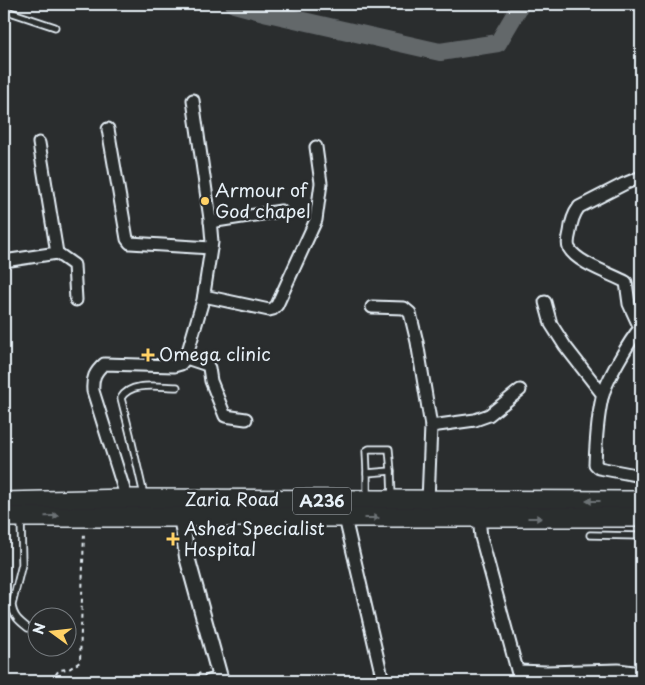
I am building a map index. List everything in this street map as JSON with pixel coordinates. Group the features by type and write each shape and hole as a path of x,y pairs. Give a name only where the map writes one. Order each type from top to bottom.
{"highway":[{"name":"Zaria Road","path":"4,502 136,500 367,501 401,507 428,501 641,501"},
{"name":"A236","path":"12,517 181,516 345,518 401,507 479,518 641,517"}],"street":[{"path":"136,500 93,390 92,382 95,372 104,364 174,366 181,364 186,358 204,296 211,248 210,222 193,100"},
{"path":"108,129 127,239 130,243 211,248"},
{"path":"39,143 57,253"},
{"path":"204,296 269,310 273,310 277,305 316,220 321,182 316,147"},
{"path":"641,177 579,207 574,213 571,222 568,243 569,248 588,264 626,282 629,304 641,328 626,349 603,395 597,423 595,464 599,468 641,476"},
{"path":"210,222 281,211"},
{"path":"4,261 57,253 74,265 76,300"},
{"path":"545,302 551,324 565,346 603,395"},
{"path":"372,307 404,308 410,313 417,342 430,426 428,501"},
{"path":"186,358 206,364 209,368 211,381 225,416 246,419"},
{"path":"430,426 475,420 489,415 520,390"},
{"path":"181,516 187,557 217,676"},
{"path":"345,518 383,681"},
{"path":"479,518 481,537 519,676 546,672 618,670 641,672"}],"lane":[{"path":"4,10 55,27"},
{"path":"136,500 130,434 121,398 131,388 177,387"},
{"path":"367,501 366,451 369,449 388,449 391,471 401,507"},
{"path":"367,473 391,471"},
{"path":"12,517 22,564 12,612 28,628"},
{"path":"590,535 641,536"}],"path":[{"path":"51,681 59,670 69,669 80,662 84,516"},
{"path":"182,681 217,676"}],"waterway":[{"path":"234,4 440,52 498,43 521,4"}],"place":[{"name":"Armour of God chapel","path":"205,201"},
{"name":"Omega clinic","path":"148,355"},
{"name":"Ashed Specialist Hospital","path":"173,539"}]}
